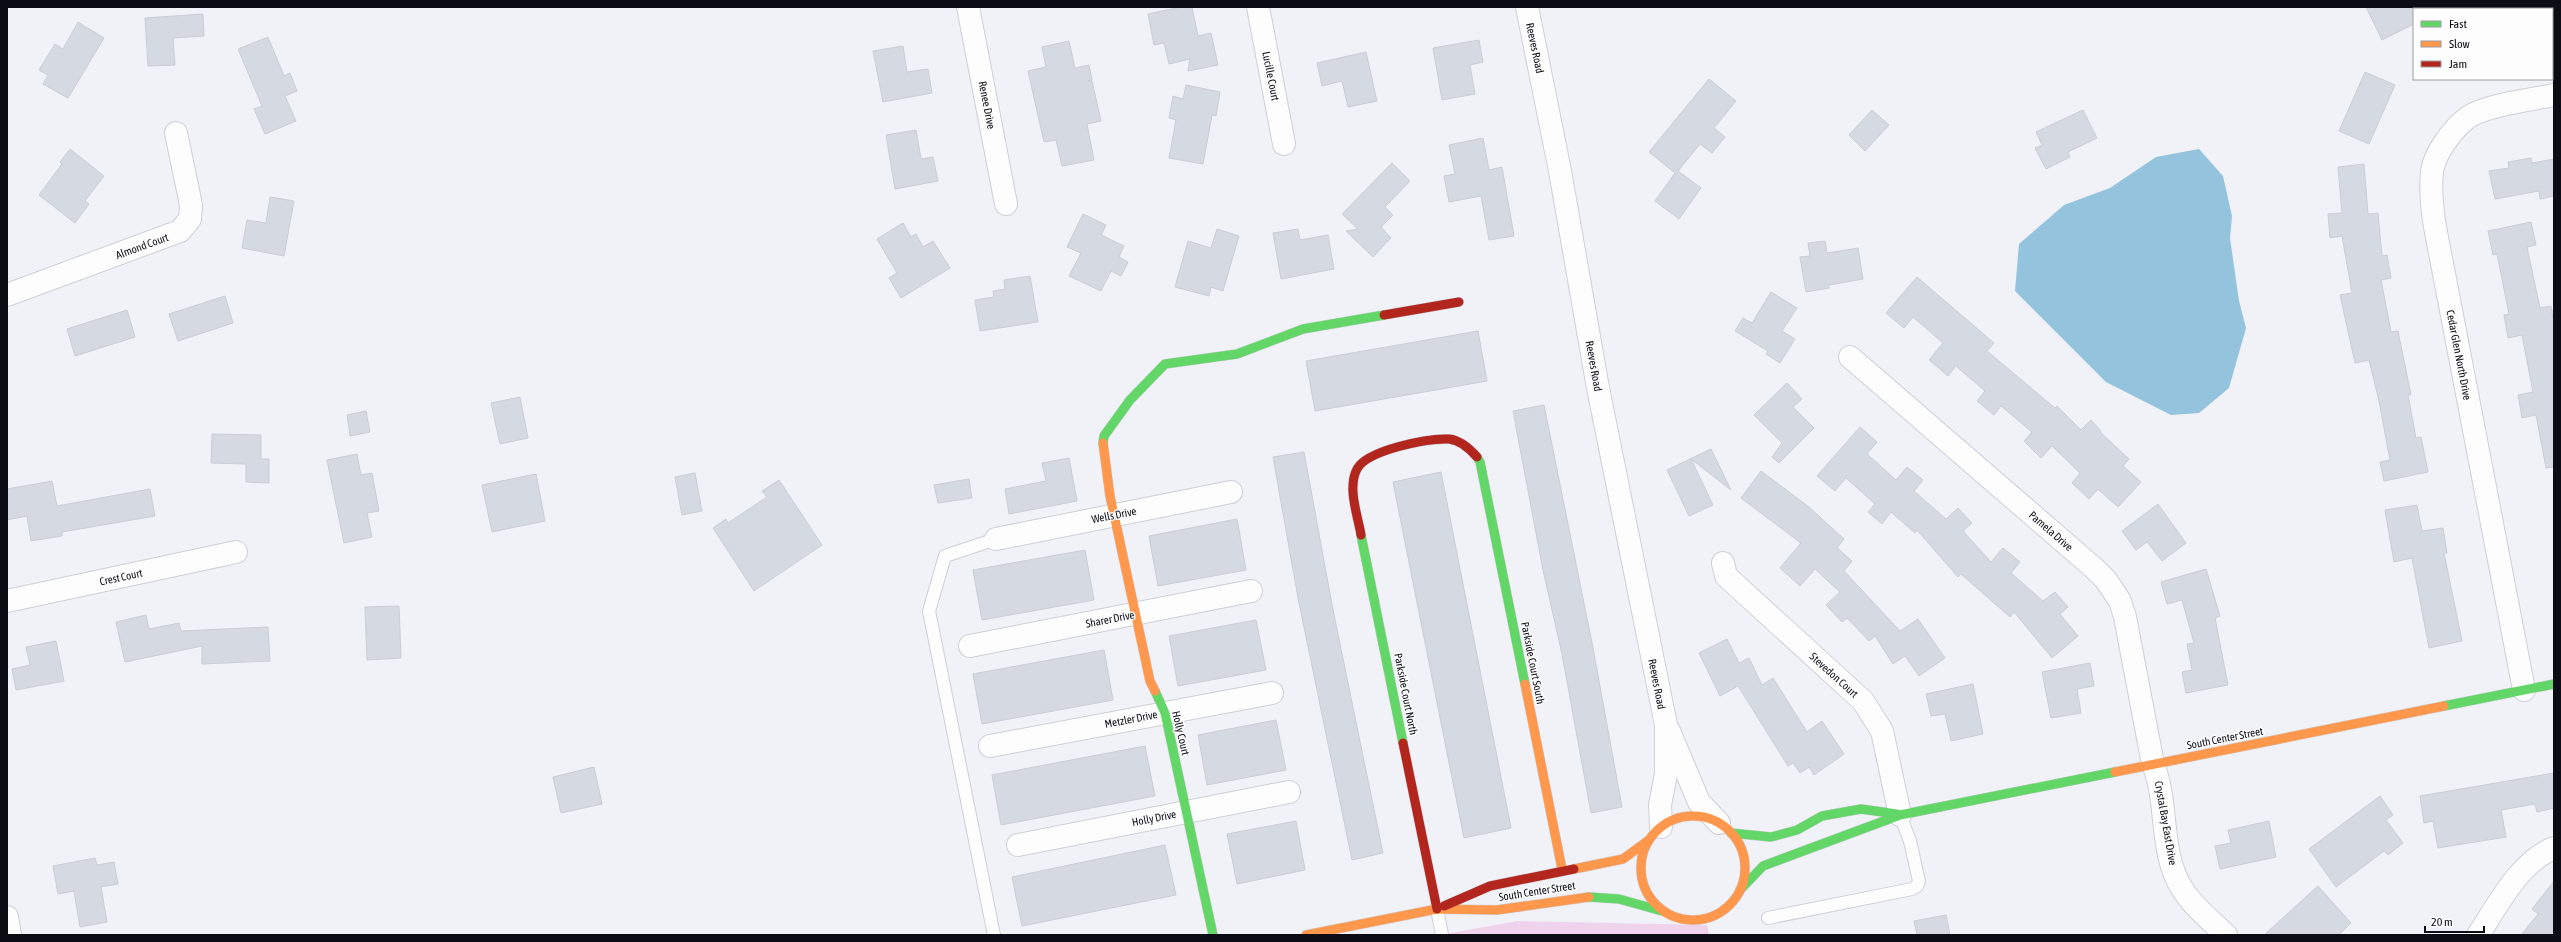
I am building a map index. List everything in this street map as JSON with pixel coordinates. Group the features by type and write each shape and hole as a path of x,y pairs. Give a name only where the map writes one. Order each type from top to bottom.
{"main road":[{"name":"Holly Court","path":"1213,935 1165,713 1150,681 1137,614 1114,515 1102,442 1130,400 1166,364 1237,354 1303,329 1459,302"},
{"name":"Parkside Court North","path":"1437,909 1352,483 1356,469 1364,459 1375,452 1440,440 1450,439 1462,443 1472,450 1480,462"},
{"name":"Parkside Court South","path":"1480,462 1562,870"},
{"name":"South Center Street","path":"1740,890 1763,866 1900,815 2554,684"},
{"name":"South Center Street","path":"1725,828 1771,837 1797,830 1822,816 1861,809 1900,815"},
{"path":"1689,816 1704,817 1725,828 1740,845 1744,860 1744,876 1740,890 1732,903 1720,913 1706,919 1691,921 1676,918 1662,911 1651,900 1644,886 1641,870 1643,855 1655,834 1674,820 1689,816"},
{"name":"South Center Street","path":"1437,909 1490,886 1562,870 1623,859 1655,834"},
{"name":"South Center Street","path":"1306,935 1437,909 1498,910 1581,896 1619,899 1662,911"}],"street":[{"name":"Renee Drive","path":"968,7 1006,204"},
{"name":"Lucille Court","path":"1258,7 1284,144"},
{"name":"Reeves Road","path":"1527,7 1560,171 1598,388 1666,725 1666,774 1655,834"},
{"name":"Cedar Glen North Drive","path":"2524,690 2435,227 2431,184 2432,170 2442,148 2455,128 2475,113 2554,95"},
{"name":"Almond Court","path":"7,296 180,231 190,219 191,205 176,133"},
{"name":"Pamela Drive","path":"1850,357 2106,580 2120,601 2126,617 2153,764"},
{"name":"Wells Drive","path":"996,539 1231,492"},
{"name":"Crest Court","path":"7,601 236,552"},
{"name":"Stevedon Court","path":"1722,563 1726,576 1867,706 1882,731 1900,815"},
{"name":"Sharer Drive","path":"970,646 1251,591"},
{"name":"Metzler Drive","path":"990,746 1272,693"},
{"name":"Reeves Road","path":"1666,725 1699,802 1725,828"},
{"name":"Crystal Bay East Drive","path":"2153,764 2158,777 2167,844 2175,875 2190,900 2226,935"},
{"name":"Holly Drive","path":"1018,845 1289,792"},
{"path":"2478,935 2527,866 2545,852 2554,848"},
{"path":"7,917 10,935"}],"lane":[{"path":"994,935 929,611 945,556 996,539"},
{"path":"1768,918 1912,889 1917,886 1919,881 1910,842 1900,815"},
{"path":"1437,909 1442,935"}],"shaded area":[{"path":"1517,921 1707,925 1709,935 1440,935"}],"water":[{"path":"2199,149 2223,176 2232,216 2230,238 2239,301 2246,328 2229,388 2199,413 2171,415 2106,382 2015,291 2019,244 2064,205 2110,188 2156,157"}],"building":[{"path":"1181,7 1192,7 1198,36 1211,33 1218,65 1188,71 1190,59 1169,64 1164,43 1154,45 1148,14"},
{"path":"2366,7 2414,7 2413,24 2382,40"},
{"path":"203,14 204,36 173,38 175,65 148,66 145,18"},
{"path":"78,22 104,38 68,98 43,84 48,75 39,70 55,44 63,49"},
{"path":"268,37 284,76 290,73 297,91 285,96 296,121 265,134 254,109 262,106 238,49"},
{"path":"1479,40 1483,62 1470,65 1475,94 1442,100 1433,48"},
{"path":"1069,41 1075,68 1089,65 1092,80 1088,81 1092,81 1101,121 1087,124 1094,160 1062,166 1056,140 1044,142 1028,71 1046,67 1042,47"},
{"path":"903,46 907,72 928,69 932,93 883,102 873,51"},
{"path":"1366,52 1377,101 1348,107 1342,81 1322,86 1317,63"},
{"path":"2365,72 2395,85 2369,144 2339,131"},
{"path":"1709,79 1736,101 1714,128 1725,137 1712,153 1700,144 1678,171 1701,188 1679,219 1655,201 1675,173 1649,152"},
{"path":"1186,85 1220,92 1216,116 1212,115 1203,164 1169,158 1176,120 1169,118 1173,96 1183,99"},
{"path":"1872,110 1889,125 1865,151 1849,135"},
{"path":"2083,110 2097,138 2068,152 2070,157 2046,169 2035,148 2042,145 2036,132"},
{"path":"916,130 921,159 933,157 938,181 895,189 886,135"},
{"path":"1483,138 1489,170 1502,167 1514,236 1489,240 1481,196 1449,202 1444,176 1455,174 1449,145"},
{"path":"70,149 104,176 85,201 89,204 75,223 39,195 62,164 60,162"},
{"path":"2531,158 2532,163 2554,159 2554,196 2540,199 2539,191 2495,199 2489,171 2509,168 2508,162"},
{"path":"1392,163 1410,181 1385,207 1393,215 1381,227 1391,238 1373,257 1346,231 1358,229 1342,214"},
{"path":"2364,164 2368,214 2378,213 2382,256 2387,255 2391,278 2381,280 2391,332 2398,331 2411,395 2408,395 2416,438 2421,437 2428,472 2384,481 2380,462 2390,460 2379,401 2369,360 2355,363 2340,295 2352,293 2342,236 2330,238 2328,214 2342,213 2338,167"},
{"path":"270,197 294,201 284,256 242,248 247,220 266,223"},
{"path":"1083,214 1106,225 1101,235 1124,246 1119,257 1128,262 1121,276 1111,271 1101,291 1069,276 1081,253 1067,247"},
{"path":"2531,222 2536,245 2527,247 2540,308 2551,306 2554,324 2554,467 2546,468 2536,415 2522,418 2518,395 2533,392 2522,335 2508,338 2504,315 2509,314 2497,254 2493,255 2488,231"},
{"path":"903,223 911,237 916,234 923,247 933,241 950,268 901,298 889,278 897,273 877,239"},
{"path":"1217,229 1239,236 1223,291 1211,287 1209,296 1175,287 1188,241 1211,248"},
{"path":"1298,229 1300,240 1328,235 1334,269 1281,279 1273,233"},
{"path":"1825,241 1827,253 1858,248 1863,279 1829,285 1829,288 1806,292 1800,257 1810,256 1808,243"},
{"path":"1030,276 1038,322 980,331 975,300 994,297 993,291 1005,289 1004,280"},
{"path":"1917,277 1994,343 1987,351 2055,408 2057,406 2081,430 2091,420 2101,431 2100,432 2129,459 2123,466 2141,482 2118,507 2098,489 2089,499 2072,483 2080,473 2052,446 2041,458 2024,441 2032,432 2001,406 1994,415 1977,401 1985,391 1956,366 1948,376 1929,360 1943,343 1913,317 1904,328 1886,313"},
{"path":"1771,292 1797,308 1782,331 1795,339 1780,363 1766,354 1768,351 1735,331 1743,318 1752,323"},
{"path":"225,296 233,323 178,341 169,314"},
{"path":"127,310 135,337 75,356 67,329"},
{"path":"1478,331 1487,381 1315,411 1306,361"},
{"path":"1787,383 1802,399 1793,407 1814,428 1779,463 1772,457 1782,443 1754,415"},
{"path":"520,397 528,438 500,444 491,403"},
{"path":"1544,405 1593,648 1622,807 1591,813 1562,654 1543,570 1513,411"},
{"path":"366,411 370,432 350,436 347,415"},
{"path":"1860,427 1877,442 1867,454 1896,480 1907,467 1923,480 1914,491 1946,519 1958,508 1972,523 1963,531 1991,562 2003,548 2020,562 2011,573 2043,601 2055,592 2068,607 2060,614 2078,636 2052,658 2014,612 2010,617 1961,574 1958,577 1917,530 1915,533 1891,512 1882,524 1868,512 1875,504 1846,478 1835,491 1817,476"},
{"path":"212,434 261,435 261,459 269,459 269,483 246,482 246,464 211,463"},
{"path":"1711,449 1731,490 1691,459 1713,505 1689,516 1667,470"},
{"path":"1304,452 1333,610 1383,853 1352,860 1298,598 1273,457"},
{"path":"357,454 361,475 372,473 379,511 367,513 372,537 344,543 327,460"},
{"path":"1069,458 1077,501 1009,514 1005,489 1046,481 1042,463"},
{"path":"1761,471 1809,507 1844,539 1837,548 1852,561 1844,571 1900,631 1918,619 1945,658 1919,676 1905,656 1893,664 1875,636 1869,641 1847,618 1842,622 1826,605 1840,592 1815,569 1800,586 1780,568 1801,543 1741,498"},
{"path":"1441,472 1511,828 1464,838 1393,482"},
{"path":"695,473 702,511 682,515 675,477"},
{"path":"536,474 545,521 492,532 482,485"},
{"path":"969,479 972,498 938,503 934,485"},
{"path":"779,480 822,545 754,591 713,528 726,519 728,523 767,497 762,491"},
{"path":"52,481 57,506 150,489 155,516 62,532 62,536 31,541 27,516 7,520 7,489"},
{"path":"2158,504 2186,543 2162,561 2147,542 2136,550 2122,531"},
{"path":"2417,505 2422,531 2443,528 2447,553 2444,553 2462,641 2429,648 2412,558 2394,562 2385,510"},
{"path":"1237,519 1246,570 1158,586 1149,536"},
{"path":"1085,550 1094,600 982,620 973,570"},
{"path":"2206,569 2220,616 2215,618 2228,685 2186,693 2182,672 2192,670 2187,644 2194,643 2182,600 2167,604 2161,582"},
{"path":"399,606 401,658 367,660 365,607"},
{"path":"146,615 149,629 179,623 181,631 268,627 270,661 202,664 202,646 125,662 116,622"},
{"path":"1256,620 1266,670 1178,686 1169,636"},
{"path":"1727,639 1739,663 1749,658 1762,685 1773,678 1807,732 1822,721 1844,754 1814,775 1809,767 1800,773 1793,763 1788,766 1738,686 1720,696 1699,653"},
{"path":"56,641 64,681 16,690 12,669 30,665 26,647"},
{"path":"1104,650 1113,700 982,724 973,674"},
{"path":"2090,663 2094,686 2077,689 2081,713 2051,718 2042,672"},
{"path":"1973,684 1983,734 1951,741 1945,714 1931,716 1926,694"},
{"path":"1276,720 1286,770 1207,785 1198,735"},
{"path":"1145,746 1155,796 1001,825 992,775"},
{"path":"594,767 602,804 561,813 553,777"},
{"path":"2554,773 2554,808 2537,812 2535,804 2501,810 2506,837 2438,848 2433,821 2424,823 2420,796"},
{"path":"2380,796 2393,815 2386,820 2403,843 2388,855 2384,851 2336,887 2309,849"},
{"path":"1296,821 1305,870 1237,884 1227,834"},
{"path":"2269,821 2276,857 2220,869 2215,846 2231,843 2228,830"},
{"path":"1165,845 1176,895 1022,926 1012,877"},
{"path":"95,858 97,865 114,862 118,884 101,887 107,922 80,927 74,891 58,894 53,866"},
{"path":"2554,881 2554,935 2521,935 2538,914 2532,909"},
{"path":"2318,886 2351,923 2339,935 2264,935"},
{"path":"1946,915 1950,935 1917,935 1914,921"}],"traffic: fast":[{"path":"1103,443 1104,436 1130,400 1165,364 1237,354 1303,329 1384,315"},
{"path":"1477,457 1480,462 1525,684"},
{"path":"1361,535 1403,743"},
{"path":"2444,706 2554,684"},
{"path":"1155,691 1165,713 1213,935"},
{"path":"1740,890 1763,866 1900,815 2115,772"},
{"path":"1731,833 1771,837 1797,830 1822,816 1861,809 1897,814"},
{"path":"1589,897 1619,899 1662,911"}],"traffic: slow":[{"path":"1103,443 1110,496 1150,681 1155,691"},
{"path":"1525,684 1562,869"},
{"path":"2115,772 2444,706"},
{"path":"1693,816 1713,820 1730,831 1741,848 1745,868 1741,888 1730,905 1713,916 1693,920 1673,916 1656,905 1645,888 1641,868 1645,848 1656,831 1673,820 1693,816"},
{"path":"1574,869 1623,859 1649,840"},
{"path":"1306,935 1437,909 1497,910 1589,897"}],"traffic: jam":[{"path":"1384,315 1459,302"},
{"path":"1361,535 1354,502 1353,485 1357,469 1363,462 1373,456 1399,446 1439,439 1457,441 1468,448 1477,457"},
{"path":"1403,743 1437,909"},
{"path":"1444,906 1490,886 1574,869"}]}
